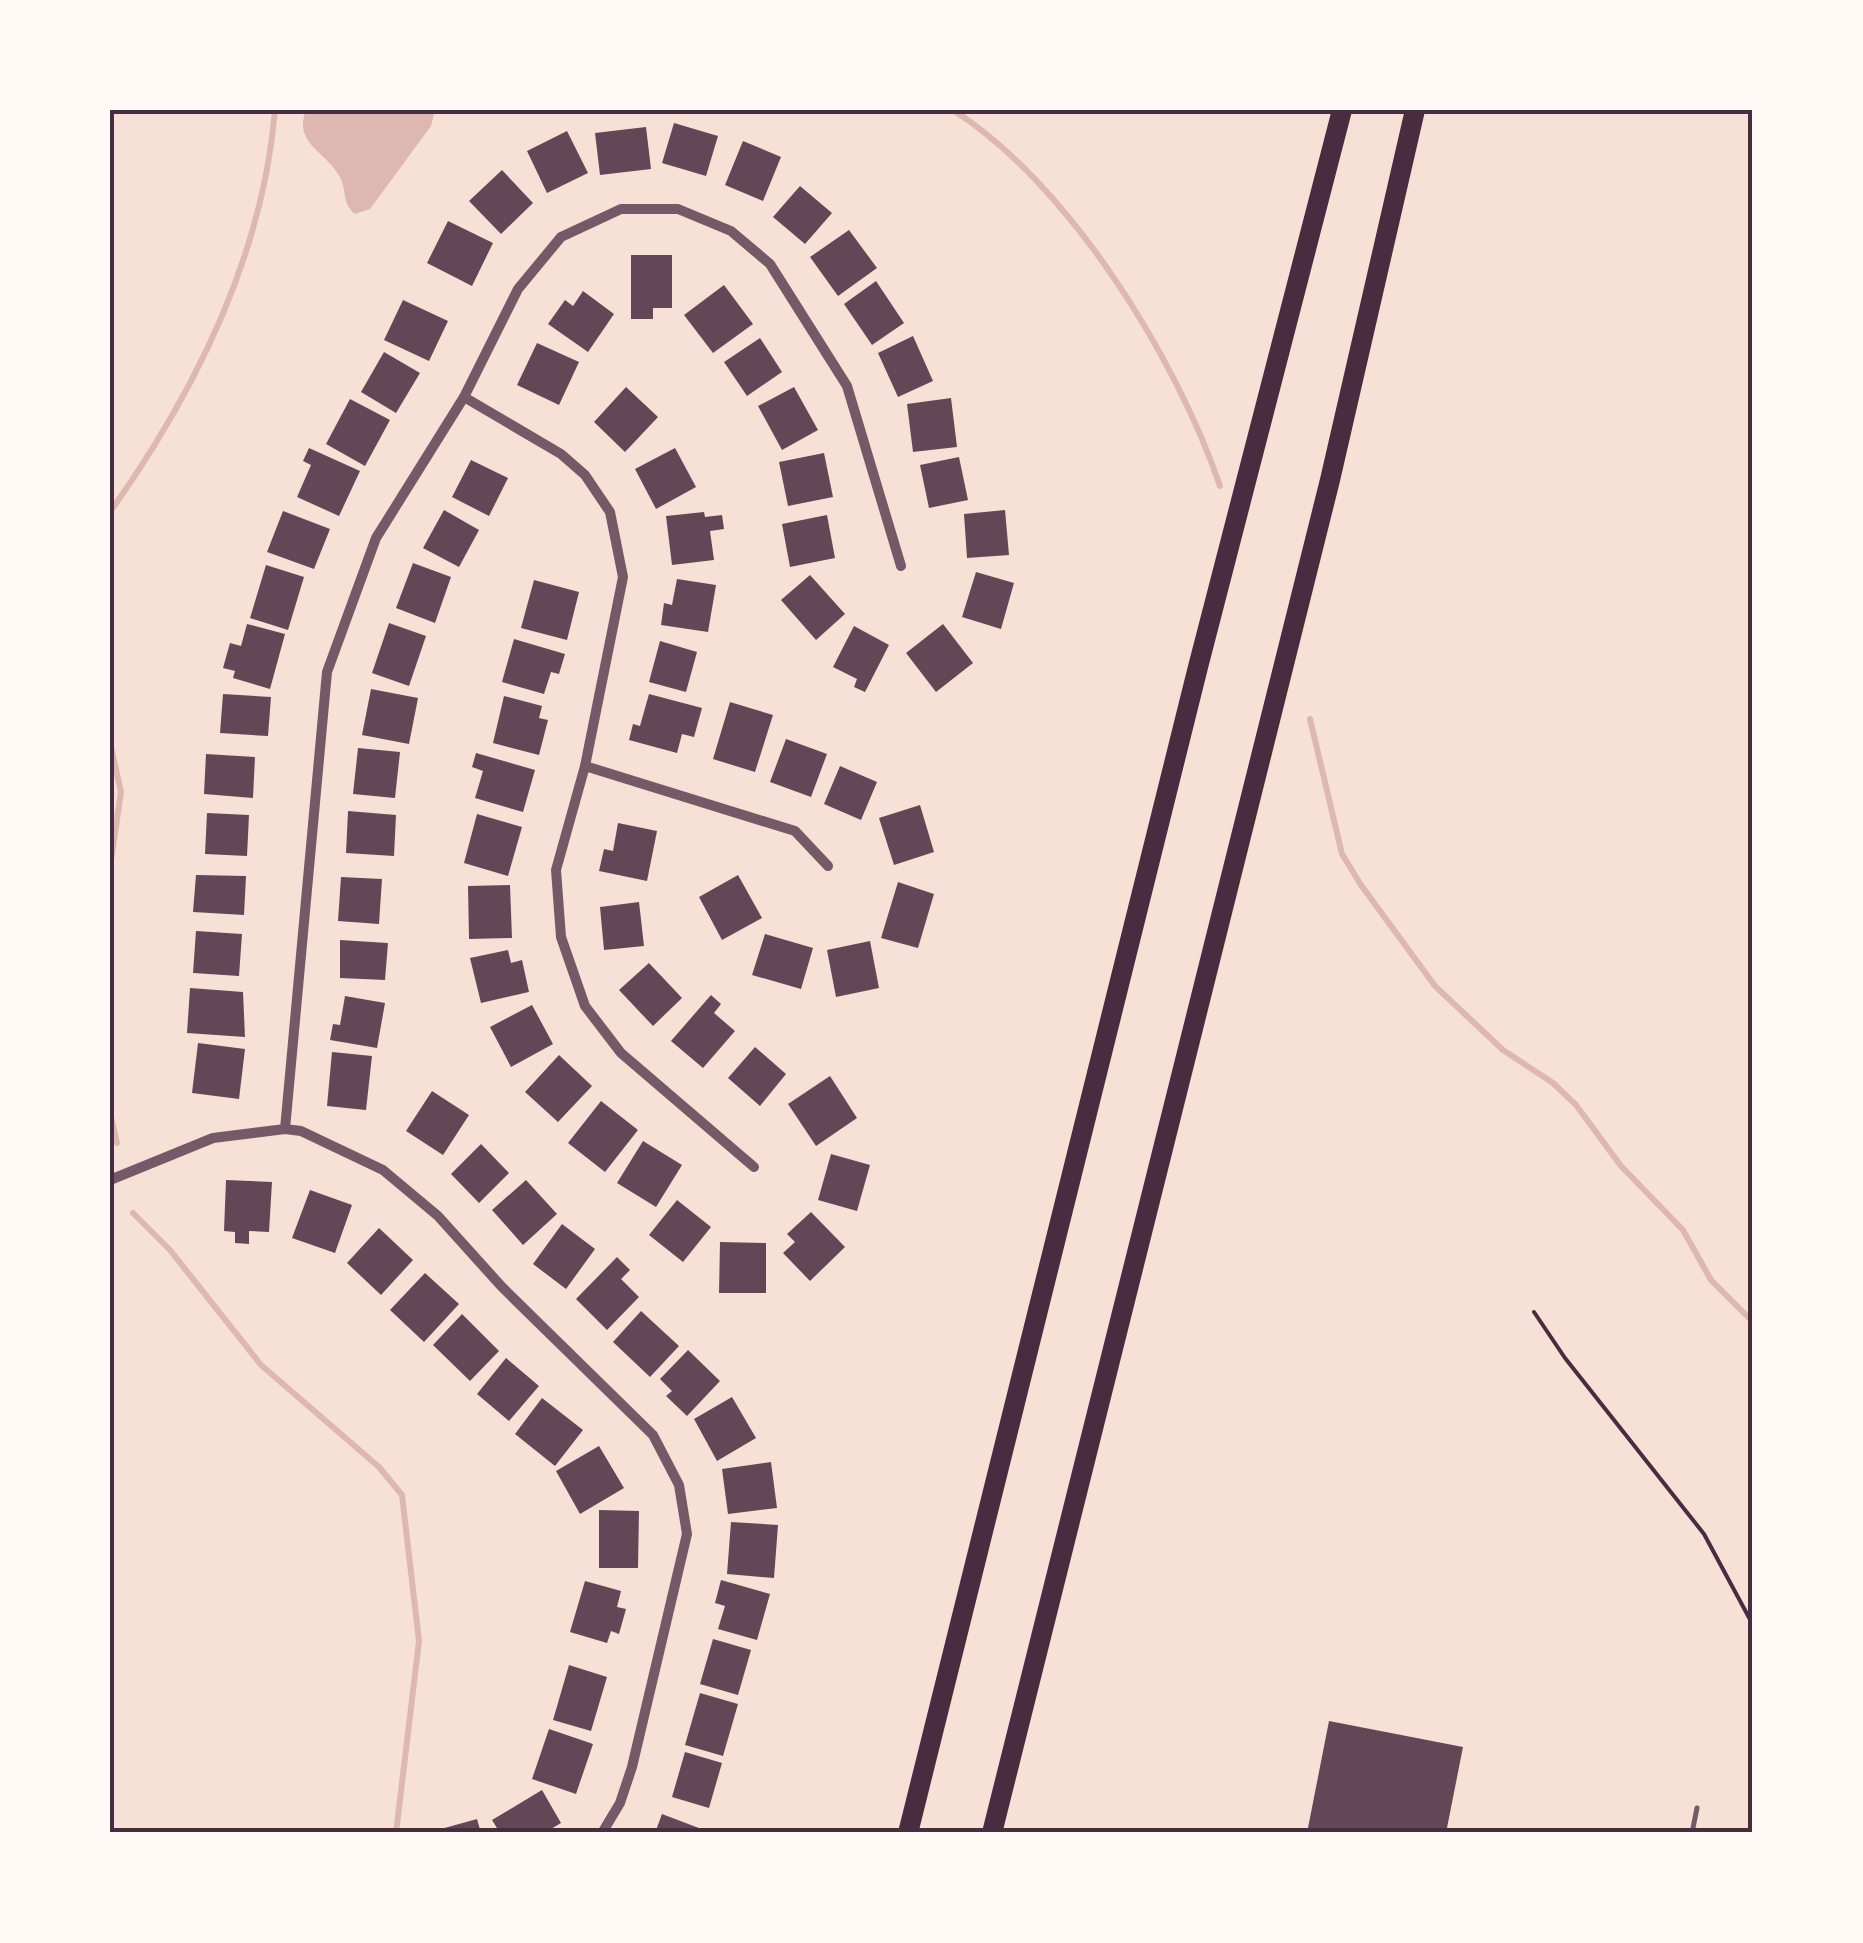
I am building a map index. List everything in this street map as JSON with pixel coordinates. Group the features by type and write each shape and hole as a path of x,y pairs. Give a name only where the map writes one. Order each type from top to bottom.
{"highway":[{"path":"908,1833 1198,667 1342,110"},
{"path":"992,1833 1330,480 1415,110"}],"street":[{"path":"285,1129 327,672 376,538 464,397 518,289 560,237 622,209 678,209 731,231 770,264 846,386 902,566"},
{"path":"464,397 562,454 585,474 610,512 623,577 585,766 556,870 562,938 585,1006 621,1052 754,1167"},
{"path":"585,766 795,830 828,866"},
{"path":"110,1180 213,1138 285,1129 301,1131 383,1170 438,1216 502,1287 653,1435 679,1485 687,1534 632,1767 602,1833"}],"lane":[{"path":"1692,1833 1697,1808"}],"path":[{"path":"1534,1312 1564,1358 1704,1534 1753,1625"}],"shaded area":[{"path":"306,110 435,110 431,126 370,209 355,214 348,206 340,177 307,139 303,122"}],"building":[{"path":"674,123 718,136 706,176 662,163"},
{"path":"646,127 651,169 600,175 595,133"},
{"path":"567,131 588,173 547,193 527,151"},
{"path":"743,141 781,157 763,201 725,185"},
{"path":"502,170 533,203 501,234 469,201"},
{"path":"800,186 832,213 805,244 773,217"},
{"path":"448,221 493,243 472,286 427,263"},
{"path":"849,230 877,268 838,296 810,257"},
{"path":"631,255 672,255 672,308 653,308 653,319 631,319"},
{"path":"876,281 904,323 872,345 844,304"},
{"path":"724,285 753,324 713,353 684,315"},
{"path":"583,291 614,314 588,352 548,324 565,300 573,306"},
{"path":"403,300 448,321 429,361 384,340"},
{"path":"913,336 933,381 898,397 878,353"},
{"path":"760,338 782,372 747,396 724,362"},
{"path":"537,343 579,362 559,405 517,385"},
{"path":"384,352 420,373 396,413 361,392"},
{"path":"626,387 658,417 625,452 594,422"},
{"path":"794,387 818,430 782,450 758,406"},
{"path":"951,398 957,447 913,452 907,404"},
{"path":"350,399 390,420 365,466 326,444"},
{"path":"309,448 360,471 339,516 297,497 311,465 303,461"},
{"path":"675,448 696,487 656,509 635,469"},
{"path":"824,453 833,497 788,506 779,462"},
{"path":"959,457 968,500 929,508 920,465"},
{"path":"471,460 508,478 489,516 452,497"},
{"path":"444,510 479,530 459,567 423,548"},
{"path":"1005,510 1009,555 967,558 964,514"},
{"path":"283,511 330,529 314,569 267,552"},
{"path":"704,512 705,517 722,515 724,529 710,531 714,560 672,565 666,516"},
{"path":"827,515 835,558 790,567 782,524"},
{"path":"413,563 451,577 435,623 396,608"},
{"path":"266,565 304,577 288,630 250,618"},
{"path":"976,572 1014,583 1001,629 962,617"},
{"path":"810,575 845,614 816,640 781,600"},
{"path":"677,579 716,585 708,632 661,625 664,603 672,605"},
{"path":"534,580 579,592 567,640 521,628"},
{"path":"389,623 426,636 409,686 372,673"},
{"path":"247,624 285,634 270,689 233,678 235,671 223,668 230,643 241,646"},
{"path":"943,624 973,663 936,692 906,653"},
{"path":"854,626 889,645 865,692 854,687 857,679 833,667"},
{"path":"514,639 565,654 559,674 551,672 544,694 502,682"},
{"path":"660,641 697,652 686,692 649,682"},
{"path":"371,689 418,698 409,744 362,735"},
{"path":"223,694 271,697 268,736 220,733"},
{"path":"649,694 702,708 694,737 682,734 677,753 629,740 633,724 640,726"},
{"path":"504,696 542,706 539,718 548,720 539,755 493,743"},
{"path":"730,702 773,715 755,772 713,759"},
{"path":"786,739 827,754 811,797 770,782"},
{"path":"358,748 400,752 395,798 353,794"},
{"path":"476,753 535,770 523,812 475,798 483,771 472,767"},
{"path":"206,754 255,757 253,798 204,794"},
{"path":"840,766 877,782 861,820 824,804"},
{"path":"920,805 934,852 894,865 879,818"},
{"path":"348,811 396,815 394,856 346,853"},
{"path":"207,813 249,815 247,856 205,854"},
{"path":"477,814 522,827 508,876 464,863"},
{"path":"618,823 657,831 647,881 599,871 604,849 613,851"},
{"path":"196,875 246,876 244,915 193,912"},
{"path":"738,875 762,918 722,940 699,897"},
{"path":"341,877 382,879 379,924 338,921"},
{"path":"898,882 934,894 918,948 881,938"},
{"path":"510,885 512,938 469,939 468,886"},
{"path":"639,902 644,946 604,950 600,907"},
{"path":"196,931 242,934 239,976 193,973"},
{"path":"765,934 813,948 801,989 752,975"},
{"path":"340,940 388,943 385,980 340,978"},
{"path":"870,941 879,988 836,997 827,950"},
{"path":"508,950 511,963 522,960 529,992 481,1003 470,958"},
{"path":"649,963 682,998 653,1026 619,990"},
{"path":"190,988 243,992 245,1037 187,1033"},
{"path":"711,995 721,1004 714,1013 735,1031 703,1068 671,1041"},
{"path":"345,996 385,1003 377,1048 330,1040 333,1024 340,1025"},
{"path":"532,1005 553,1044 511,1067 490,1027"},
{"path":"198,1043 245,1049 239,1099 192,1093"},
{"path":"755,1047 786,1074 760,1106 728,1078"},
{"path":"332,1052 372,1056 366,1110 327,1106"},
{"path":"559,1055 592,1086 558,1122 525,1092"},
{"path":"830,1076 857,1118 816,1146 788,1104"},
{"path":"432,1091 469,1115 443,1155 406,1131"},
{"path":"601,1101 638,1130 605,1172 568,1143"},
{"path":"643,1141 682,1165 656,1207 617,1183"},
{"path":"481,1144 509,1173 479,1203 451,1174"},
{"path":"831,1154 870,1165 857,1211 818,1200"},
{"path":"226,1180 272,1182 269,1232 249,1231 249,1244 235,1243 235,1232 224,1231"},
{"path":"526,1180 557,1214 523,1245 492,1210"},
{"path":"310,1190 352,1205 335,1253 292,1238"},
{"path":"677,1200 711,1227 683,1262 649,1235"},
{"path":"811,1212 845,1247 810,1281 783,1253 795,1242 787,1234"},
{"path":"562,1224 595,1249 566,1289 533,1264"},
{"path":"379,1228 413,1260 381,1295 347,1263"},
{"path":"720,1242 766,1243 766,1293 719,1293"},
{"path":"617,1257 630,1270 621,1279 639,1297 607,1330 576,1299"},
{"path":"425,1273 459,1304 424,1342 390,1310"},
{"path":"641,1311 679,1346 650,1377 613,1342"},
{"path":"462,1314 499,1351 470,1381 433,1345"},
{"path":"688,1350 720,1381 687,1416 666,1396 672,1391 660,1379"},
{"path":"506,1358 539,1386 509,1421 477,1394"},
{"path":"732,1397 756,1438 717,1461 694,1419"},
{"path":"542,1398 583,1430 555,1466 515,1434"},
{"path":"599,1446 624,1488 580,1514 556,1471"},
{"path":"771,1462 777,1508 728,1514 722,1469"},
{"path":"599,1510 639,1511 638,1568 599,1568"},
{"path":"731,1522 778,1525 774,1578 727,1574"},
{"path":"721,1580 770,1594 757,1640 718,1629 725,1606 715,1603"},
{"path":"585,1581 621,1591 617,1607 626,1609 619,1634 611,1631 607,1643 570,1632"},
{"path":"713,1639 751,1650 738,1695 700,1684"},
{"path":"569,1665 607,1677 591,1731 553,1720"},
{"path":"700,1693 738,1704 723,1756 685,1745"},
{"path":"1329,1721 1463,1747 1446,1833 1307,1833"},
{"path":"549,1729 593,1744 576,1794 532,1779"},
{"path":"685,1752 722,1763 709,1808 672,1797"},
{"path":"542,1790 561,1823 544,1833 500,1833 492,1820"},
{"path":"662,1814 712,1833 655,1833"},
{"path":"477,1819 481,1833 430,1833 430,1832"}],"waterway":[{"path":"110,512 170,420 220,321 256,217 275,110"},
{"path":"953,110 996,142 1037,182 1114,277 1176,383 1220,486"},
{"path":"1310,719 1342,854 1435,986 1503,1050 1553,1083 1576,1105 1621,1166 1683,1230 1711,1280 1753,1322"},
{"path":"110,742 121,792 110,867"},
{"path":"110,1113 117,1143"},
{"path":"133,1213 170,1250 261,1365 379,1467 402,1495 419,1641 396,1833"}]}
